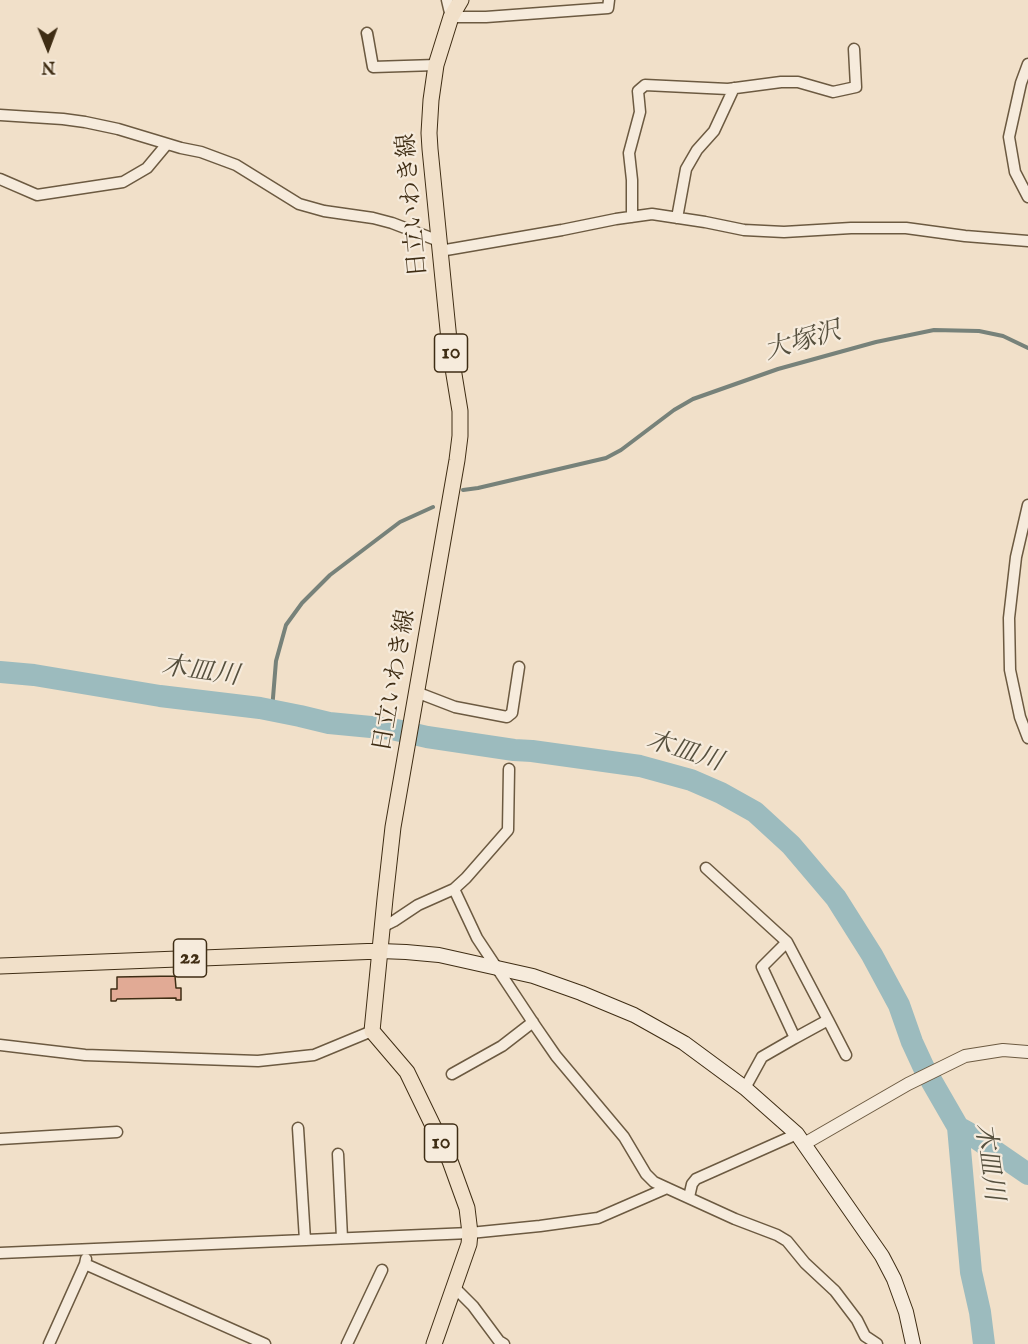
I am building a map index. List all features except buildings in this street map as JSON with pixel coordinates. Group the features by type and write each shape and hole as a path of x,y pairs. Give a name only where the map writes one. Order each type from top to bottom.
{"main road":[{"name":"日立いわき線","path":"372,1031 393,827 460,436 460,411 450,350 429,133 436,65 451,17 461,0"},
{"path":"380,951 439,955 533,976 634,1015 684,1043 745,1088 800,1139 887,1265 906,1312 913,1344"},
{"name":"22","path":"0,966 380,951"},
{"name":"10","path":"372,1031 407,1072 450,1161 467,1208 469,1244 434,1344"}],"street":[{"path":"447,0 451,17 486,17 608,8 609,0"},
{"path":"367,33 373,66 436,65"},
{"path":"632,217 629,153 640,112 639,91 645,85 728,89 798,82 833,92 856,87 854,49"},
{"path":"1028,64 1021,83 1009,137 1015,172 1028,196"},
{"path":"677,218 686,169 714,131 734,88"},
{"path":"0,115 85,122 201,152 236,165 299,204 324,211 392,223 440,246 562,230 652,214 744,230 784,232 851,228 906,228 1028,242"},
{"path":"0,179 37,195 123,182 147,168 167,144"},
{"path":"1028,505 1016,557 1009,618 1010,670 1020,717 1028,738"},
{"path":"415,700 507,717 512,713 519,668"},
{"path":"382,927 418,905 454,889 508,830 509,770"},
{"path":"706,868 787,942 846,1054"},
{"path":"454,889 477,938 533,1022 556,1056 624,1137 646,1174 654,1182 788,1241 805,1263 835,1291 857,1320 865,1335 877,1344"},
{"path":"787,942 762,967 795,1038"},
{"path":"745,1088 762,1058 828,1020"},
{"path":"452,1074 502,1046 533,1022"},
{"path":"0,1045 85,1054 258,1061 314,1055 372,1031"},
{"path":"689,1197 692,1184 696,1179 800,1139 964,1056 1002,1050 1028,1052"},
{"path":"298,1128 305,1240"},
{"path":"0,1138 117,1132"},
{"path":"338,1154 342,1239"},
{"path":"0,1253 470,1233 598,1218 667,1188"},
{"path":"49,1344 85,1264 87,1250"},
{"path":"85,1264 265,1344"},
{"path":"347,1344 382,1270"},
{"path":"454,1287 504,1344"}],"waterway":[{"name":"大塚沢","path":"463,490 606,458 693,399 778,369 876,342 934,330 979,331 1003,336 1028,348"},
{"path":"272,710 276,661 286,625 302,603 330,575 400,522 433,507"},
{"name":"木皿川","path":"0,672 34,675 160,696 260,708 329,723 392,729 427,737 514,750 640,766 691,780 755,812 791,845 836,898 872,955 899,1005 924,1068 958,1127 971,1272 984,1344"},
{"path":"958,1127 1028,1174"}]}
